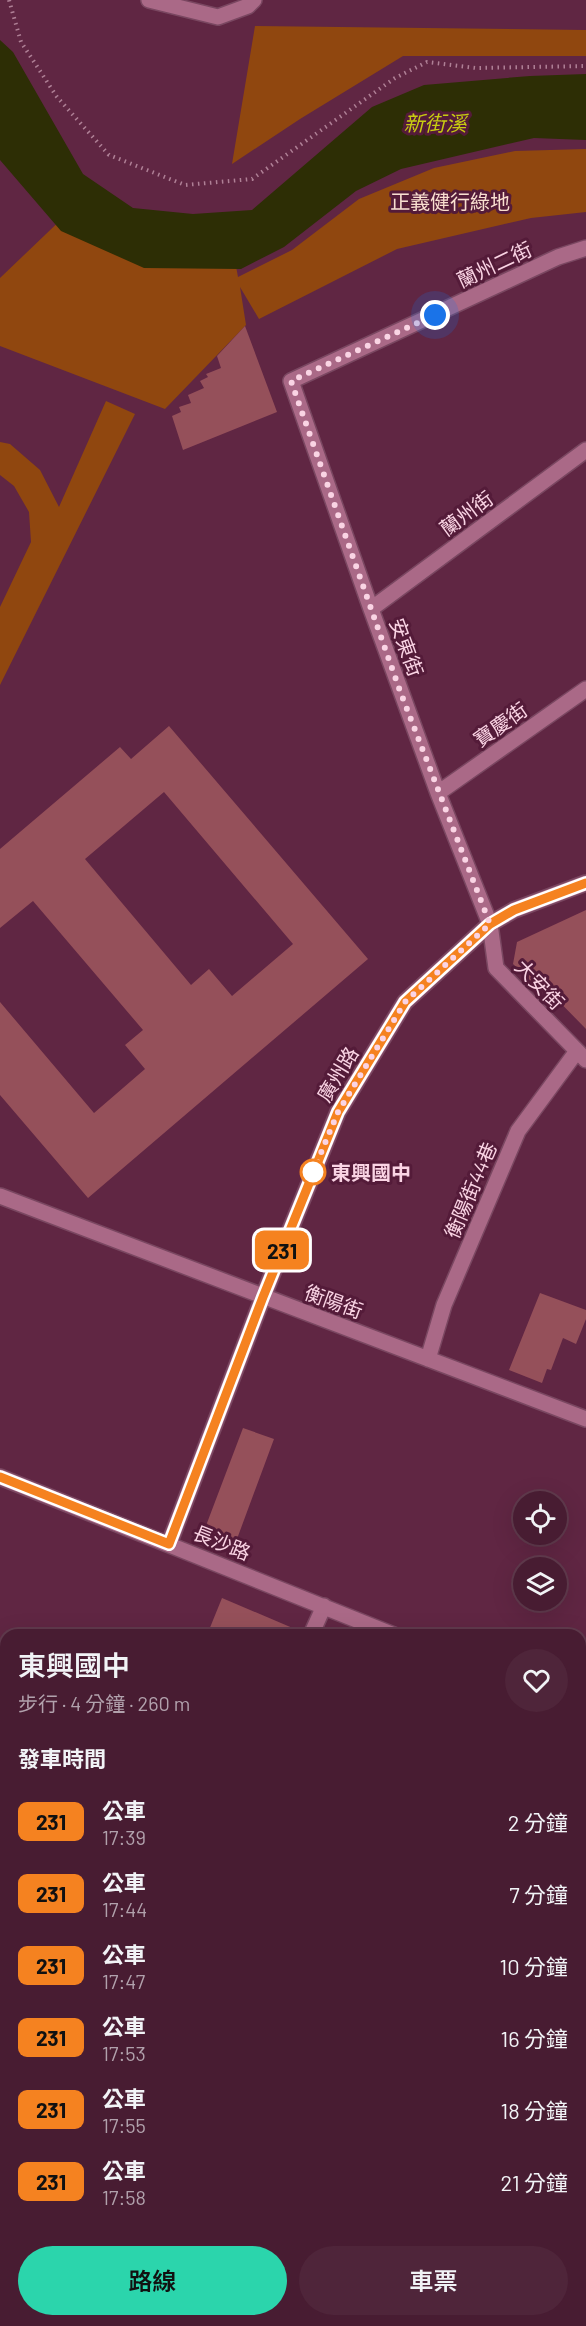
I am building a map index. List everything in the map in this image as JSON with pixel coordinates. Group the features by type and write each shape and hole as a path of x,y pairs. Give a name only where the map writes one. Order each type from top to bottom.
{"street":[{"path":"149,0 218,17 248,6 254,0"},
{"name":"蘭州二街","path":"291,381 558,257 586,248"},
{"name":"安東街","path":"291,381 370,609 438,793 490,924"},
{"name":"蘭州街","path":"370,609 586,450"},
{"name":"寶慶街","path":"438,793 586,689"},
{"name":"廣州路","path":"169,1544 263,1297 333,1123 405,1002 490,924 514,910 586,883"},
{"name":"大安街","path":"490,924 496,968 582,1056"},
{"name":"衡陽街44巷","path":"428,1359 444,1305 518,1131 582,1056"},
{"name":"衡陽街","path":"0,1196 586,1419"},
{"name":"長沙路","path":"0,1477 380,1629"},
{"path":"314,1629 324,1606"}],"path":[{"path":"9,0 21,42 57,97 109,155 185,185 252,179 395,78 428,62 476,68 586,66"}],"green space":[{"path":"255,26 586,30 586,56 403,56 232,164"},
{"name":"正義健行綠地","path":"586,149 586,212 531,218 397,249 259,319 240,287 246,325 165,409 0,346 0,278 69,212 233,250 238,277 292,250 359,199 434,168 515,151"},
{"path":"106,401 135,414 0,685 0,607 31,542 29,512 14,486 0,475 0,442 10,444 40,470 59,507"}],"water":[{"name":"新街溪","path":"0,40 13,52 83,174 133,208 193,214 252,210 372,107 424,85 586,74 586,140 534,138 401,169 356,191 284,247 241,269 144,268 61,231 0,160"}],"building":[{"path":"245,326 277,412 183,450 172,416 181,412 179,407 191,403 188,395 204,388 200,381 208,377 206,374 221,368 217,356"},
{"path":"169,726 368,959 88,1198 0,1095 0,1002 94,1113 145,1069 125,1045 143,1030 33,901 0,928 0,849 120,747 131,759","holes":["164,792 293,944 232,996 209,969 191,985 85,859"]},
{"path":"586,910 586,1029 539,981 533,983 513,964 517,942"},
{"path":"540,1293 586,1310 586,1319 576,1344 563,1338 551,1370 547,1369 542,1383 509,1370"},
{"path":"243,1428 274,1439 234,1547 213,1539 207,1523"},
{"path":"222,1598 295,1629 209,1629"}],"bus line":[{"name":"231","path":"0,1477 169,1544 263,1297 338,1112 405,1002 490,924 514,910 586,883"}],"place":[{"name":"東興國中","path":"313,1172"}],"route":[{"path":"313,1172 313,1174 338,1112 405,1002 490,924 400,691 291,381 435,315"}]}
